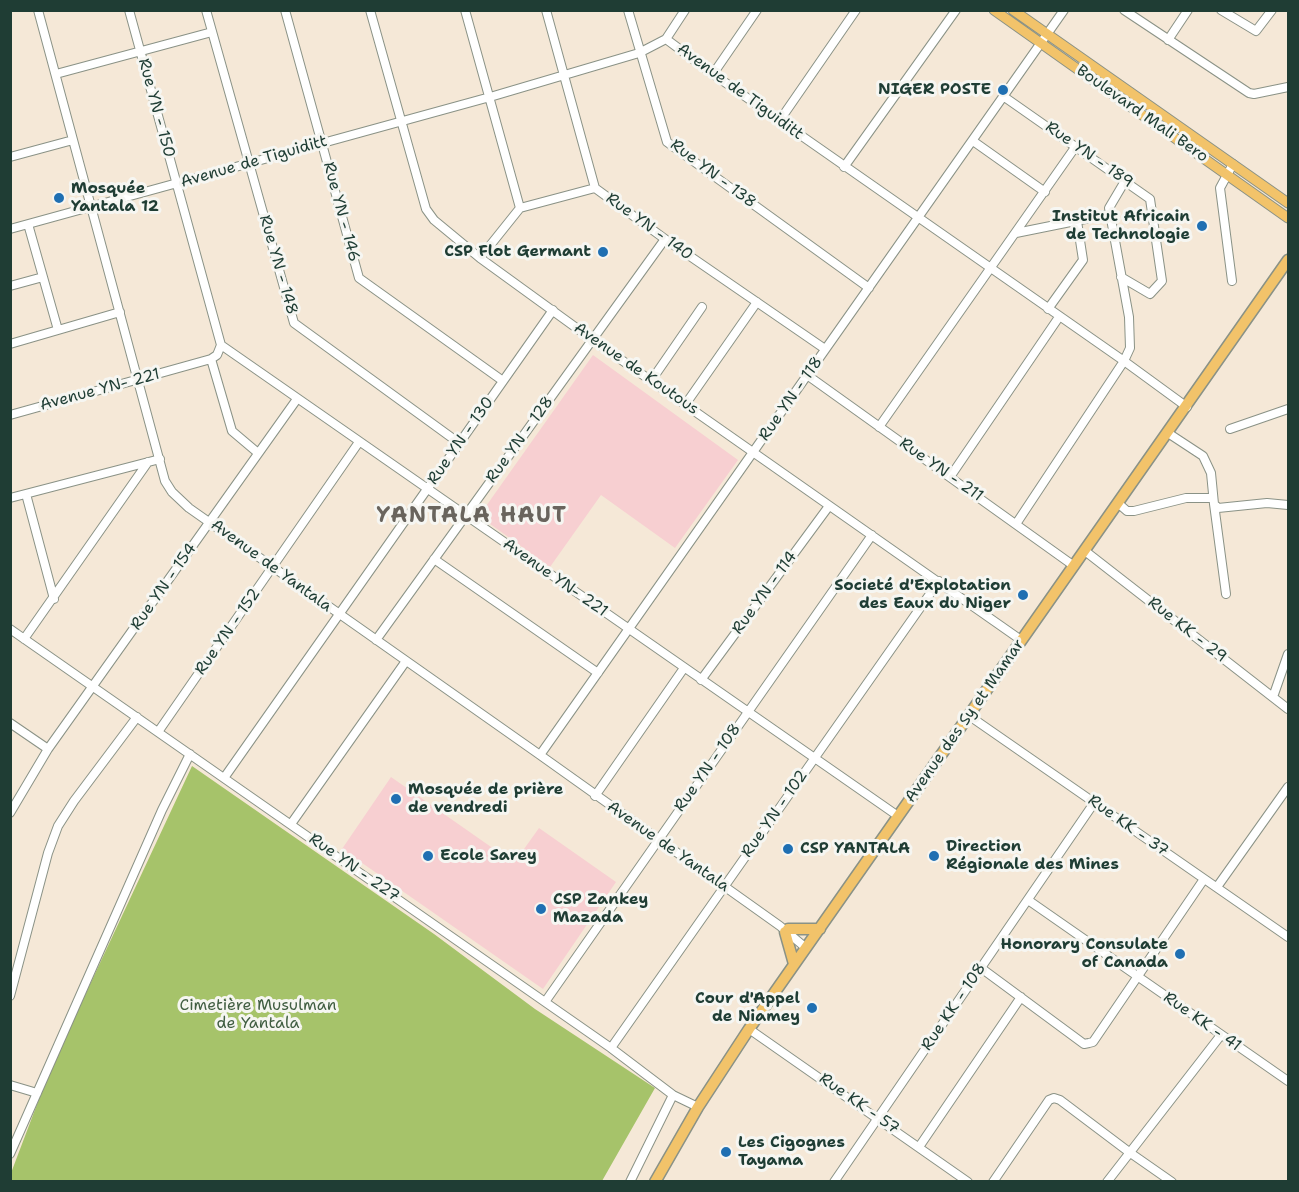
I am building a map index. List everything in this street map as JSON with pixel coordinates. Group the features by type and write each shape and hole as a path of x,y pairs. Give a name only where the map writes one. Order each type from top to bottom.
{"highway":[{"name":"Avenue des Sy et Mamar","path":"655,1182 698,1107 749,1029 1287,264"},
{"path":"794,964 785,929 820,929"}],"main road":[{"name":"Boulevard Mali Bero","path":"994,10 1044,38 1288,203"},
{"name":"Boulevard Mali Bero","path":"1013,10 1044,38 1288,218"}],"street":[{"name":"Avenue de Yantala","path":"38,10 165,481 172,492 189,508 807,946"},
{"name":"Rue YN - 150","path":"129,10 220,345"},
{"name":"Rue YN - 148","path":"206,10 294,323 459,443"},
{"name":"Rue YN - 146","path":"285,10 359,278 503,381"},
{"name":"Avenue de Koutous","path":"370,10 429,215 480,258 593,340 1021,640"},
{"path":"465,10 520,208"},
{"name":"Rue YN - 140","path":"546,10 595,188 825,349"},
{"name":"Rue YN - 138","path":"627,10 664,136 670,146 869,288"},
{"path":"666,39 685,10"},
{"path":"713,74 757,10"},
{"path":"780,120 856,10"},
{"path":"844,167 956,10"},
{"name":"Rue YN - 118","path":"540,755 1064,10"},
{"path":"1124,10 1249,93 1288,87"},
{"path":"1168,40 1188,10"},
{"path":"1221,10 1256,31 1272,10"},
{"path":"56,74 212,32"},
{"name":"Avenue de Tiguiditt","path":"10,229 490,97 639,53 666,39 917,219 1187,407"},
{"name":"Rue YN - 189","path":"1003,96 1150,200 1163,280 1150,294 1121,277"},
{"path":"10,157 74,140"},
{"path":"973,141 1044,192"},
{"path":"879,427 1076,146"},
{"path":"1232,281 1220,188 1233,164"},
{"path":"1016,524 1124,361 1130,348 1129,317 1110,214 1110,206 1125,181"},
{"path":"480,258 520,208 595,188"},
{"path":"1016,233 1110,214"},
{"path":"1048,309 1083,260 1077,221"},
{"path":"28,224 58,330"},
{"name":"Rue YN - 128","path":"376,640 665,239"},
{"path":"10,286 43,277"},
{"path":"685,405 757,302"},
{"path":"651,381 702,307"},
{"name":"Rue YN - 130","path":"224,778 552,310"},
{"path":"10,344 120,312"},
{"path":"950,477 1059,317"},
{"path":"220,345 217,355 211,359 232,431 258,453"},
{"name":"Avenue YN- 221","path":"220,345 898,816"},
{"name":"Avenue YN- 221","path":"10,415 211,359"},
{"name":"Rue YN - 211","path":"807,375 1074,566"},
{"name":"Rue YN - 154","path":"10,813 48,749 297,399"},
{"path":"1230,429 1288,409"},
{"path":"1168,433 1203,456 1211,473 1226,594"},
{"name":"Rue YN - 152","path":"158,732 359,442"},
{"path":"10,498 160,459"},
{"path":"24,639 148,462"},
{"path":"26,494 54,599"},
{"path":"1119,504 1127,511 1186,498 1213,501 1218,508 1267,503 1288,505"},
{"name":"Rue YN - 114","path":"701,680 829,506"},
{"name":"Rue YN - 108","path":"545,1002 872,535"},
{"name":"Rue KK - 29","path":"1085,551 1288,709"},
{"path":"434,559 597,674"},
{"name":"Rue YN - 102","path":"611,1048 939,581"},
{"name":"Rue YN - 227","path":"10,629 611,1048 673,1095 698,1107"},
{"path":"1273,697 1288,654"},
{"path":"291,824 406,661"},
{"path":"596,796 684,668"},
{"name":"Rue KK - 37","path":"968,715 1288,937"},
{"path":"10,996 48,853 58,826 137,717"},
{"path":"10,723 48,749"},
{"path":"10,1154 157,821 190,754"},
{"path":"1217,887 1288,787"},
{"name":"Rue KK - 108","path":"834,1182 1094,803"},
{"path":"981,968 1084,1044 1093,1042 1204,879"},
{"name":"Rue KK - 41","path":"1028,900 1288,1081"},
{"path":"919,1146 1021,997"},
{"name":"Rue KK - 57","path":"749,1029 968,1182"},
{"path":"1107,1182 1221,1035"},
{"path":"10,1085 37,1093"},
{"path":"630,1182 673,1095"},
{"path":"993,1182 1049,1100 1054,1098 1060,1100 1172,1182"}],"shaded area":[{"path":"593,355 738,460 675,548 601,495 550,567 479,516"},
{"path":"391,777 514,863 539,828 616,882 543,989 342,849"}],"green space":[{"name":"Cimetière Musulman de Yantala","path":"192,766 434,934 535,1009 655,1088 602,1181 11,1182 11,1173 50,1070"}],"place":[{"name":"NIGER POSTE","path":"1003,90"},
{"name":"Mosquée Yantala 12","path":"59,198"},
{"name":"Institut Africain de Technologie","path":"1202,226"},
{"name":"CSP Flot Germant","path":"603,252"},
{"name":"Societé d'Explotation des Eaux du Niger","path":"1023,595"},
{"name":"Mosquée de prière de vendredi","path":"396,799"},
{"name":"CSP YANTALA","path":"788,849"},
{"name":"Ecole Sarey","path":"428,856"},
{"name":"Direction Régionale des Mines","path":"934,856"},
{"name":"CSP Zankey Mazada","path":"541,909"},
{"name":"Honorary Consulate of Canada","path":"1180,954"},
{"name":"Cour d'Appel de Niamey","path":"812,1008"},
{"name":"Les Cigognes Tayama","path":"726,1152"}],"district":[{"name":"YANTALA HAUT","path":"472,516"}]}
